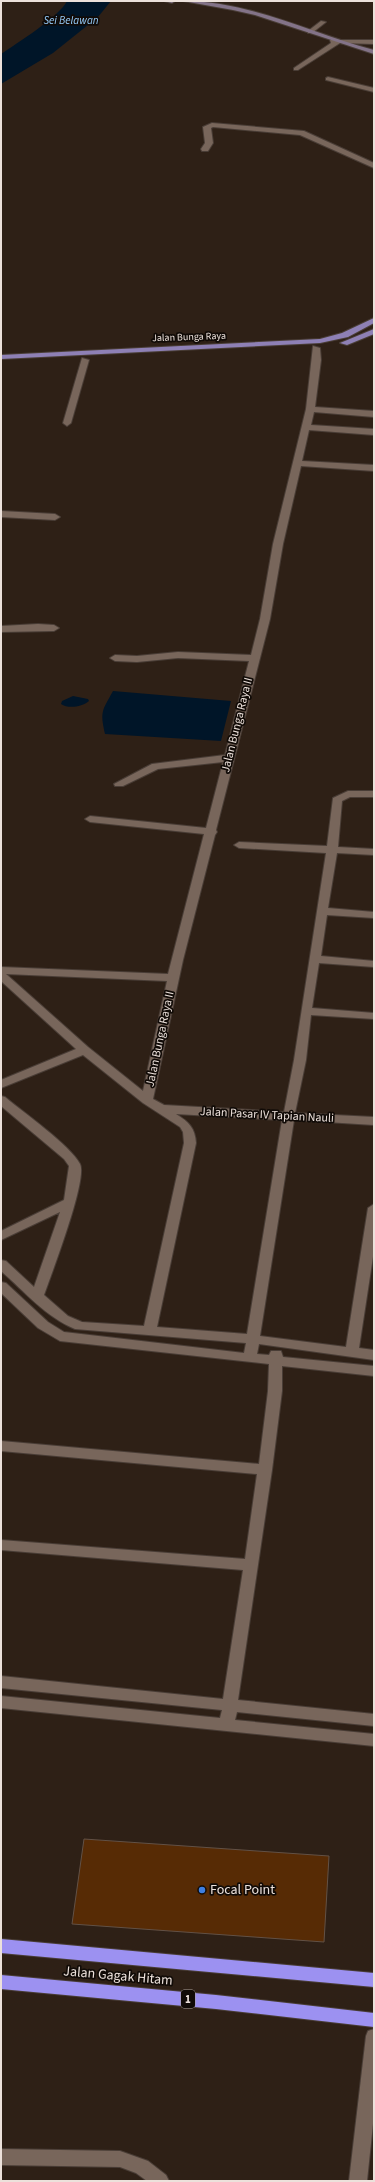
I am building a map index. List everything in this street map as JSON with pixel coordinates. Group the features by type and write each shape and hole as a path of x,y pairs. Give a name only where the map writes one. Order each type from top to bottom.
{"highway":[{"name":"Jalan Gagak Hitam","path":"1,1946 374,1980"},
{"name":"Jalan Gagak Hitam","path":"1,1982 216,2002 374,2020"}],"main road":[{"path":"186,1 218,3 310,32 334,42 374,52"},
{"name":"Jalan Bunga Raya","path":"1,364 85,360 103,356 320,341 345,335 374,320"},
{"name":"Jalan Bunga Raya","path":"1,357 103,356 316,348 353,341 374,331"}],"street":[{"path":"310,32 323,22"},
{"path":"296,69 334,42 374,42"},
{"path":"328,79 374,90"},
{"path":"205,149 208,144 207,127 212,125 285,131 310,136 374,166"},
{"name":"Jalan Bunga Raya II","path":"147,1100 173,978 212,832 229,758 265,618 278,544 310,409 317,360 316,348"},
{"path":"67,423 85,360"},
{"path":"310,409 374,414"},
{"path":"306,427 374,432"},
{"path":"296,464 374,468"},
{"path":"1,514 55,517"},
{"path":"1,629 38,626 54,628"},
{"path":"115,658 137,659 178,655 254,658"},
{"path":"119,784 156,766 229,758"},
{"path":"250,1358 289,1115 300,1060 306,1011 332,850 337,800 348,794 374,794"},
{"path":"90,819 212,832"},
{"path":"239,845 374,852"},
{"path":"322,911 374,915"},
{"path":"314,959 374,964"},
{"path":"1,970 173,978"},
{"path":"1,975 84,1050 147,1100 184,1124 189,1132 190,1143 149,1332"},
{"path":"306,1011 374,1016"},
{"path":"1,1084 84,1050"},
{"path":"1,1100 73,1161 75,1166 70,1202 38,1298"},
{"name":"Jalan Pasar IV Tapian Nauli","path":"160,1109 289,1115 374,1121"},
{"path":"1,1236 70,1202"},
{"path":"352,1351 374,1208"},
{"path":"1,1264 63,1319 80,1326 252,1339 374,1354"},
{"path":"1,1286 44,1325 60,1336 82,1340 374,1371"},
{"path":"228,1725 265,1470 275,1391 277,1343"},
{"path":"1,1446 265,1470"},
{"path":"1,1545 252,1565"},
{"path":"1,1682 374,1720"},
{"path":"1,1702 374,1740"},
{"path":"358,2181 374,2036"},
{"path":"1,2157 120,2159 142,2167 160,2181"}],"water":[{"name":"Sei Belawan","path":"67,1 111,1 98,17 53,53 1,84 1,54 47,22 63,7"},
{"path":"113,691 231,701 221,741 105,734 102,716 106,703"},
{"path":"73,696 88,699 89,701 83,705 75,707 64,706 61,704 62,701"}],"building":[{"name":"Focal Point","path":"84,1839 329,1856 324,1942 72,1924"}],"place":[{"name":"Focal Point","path":"202,1890"}]}
